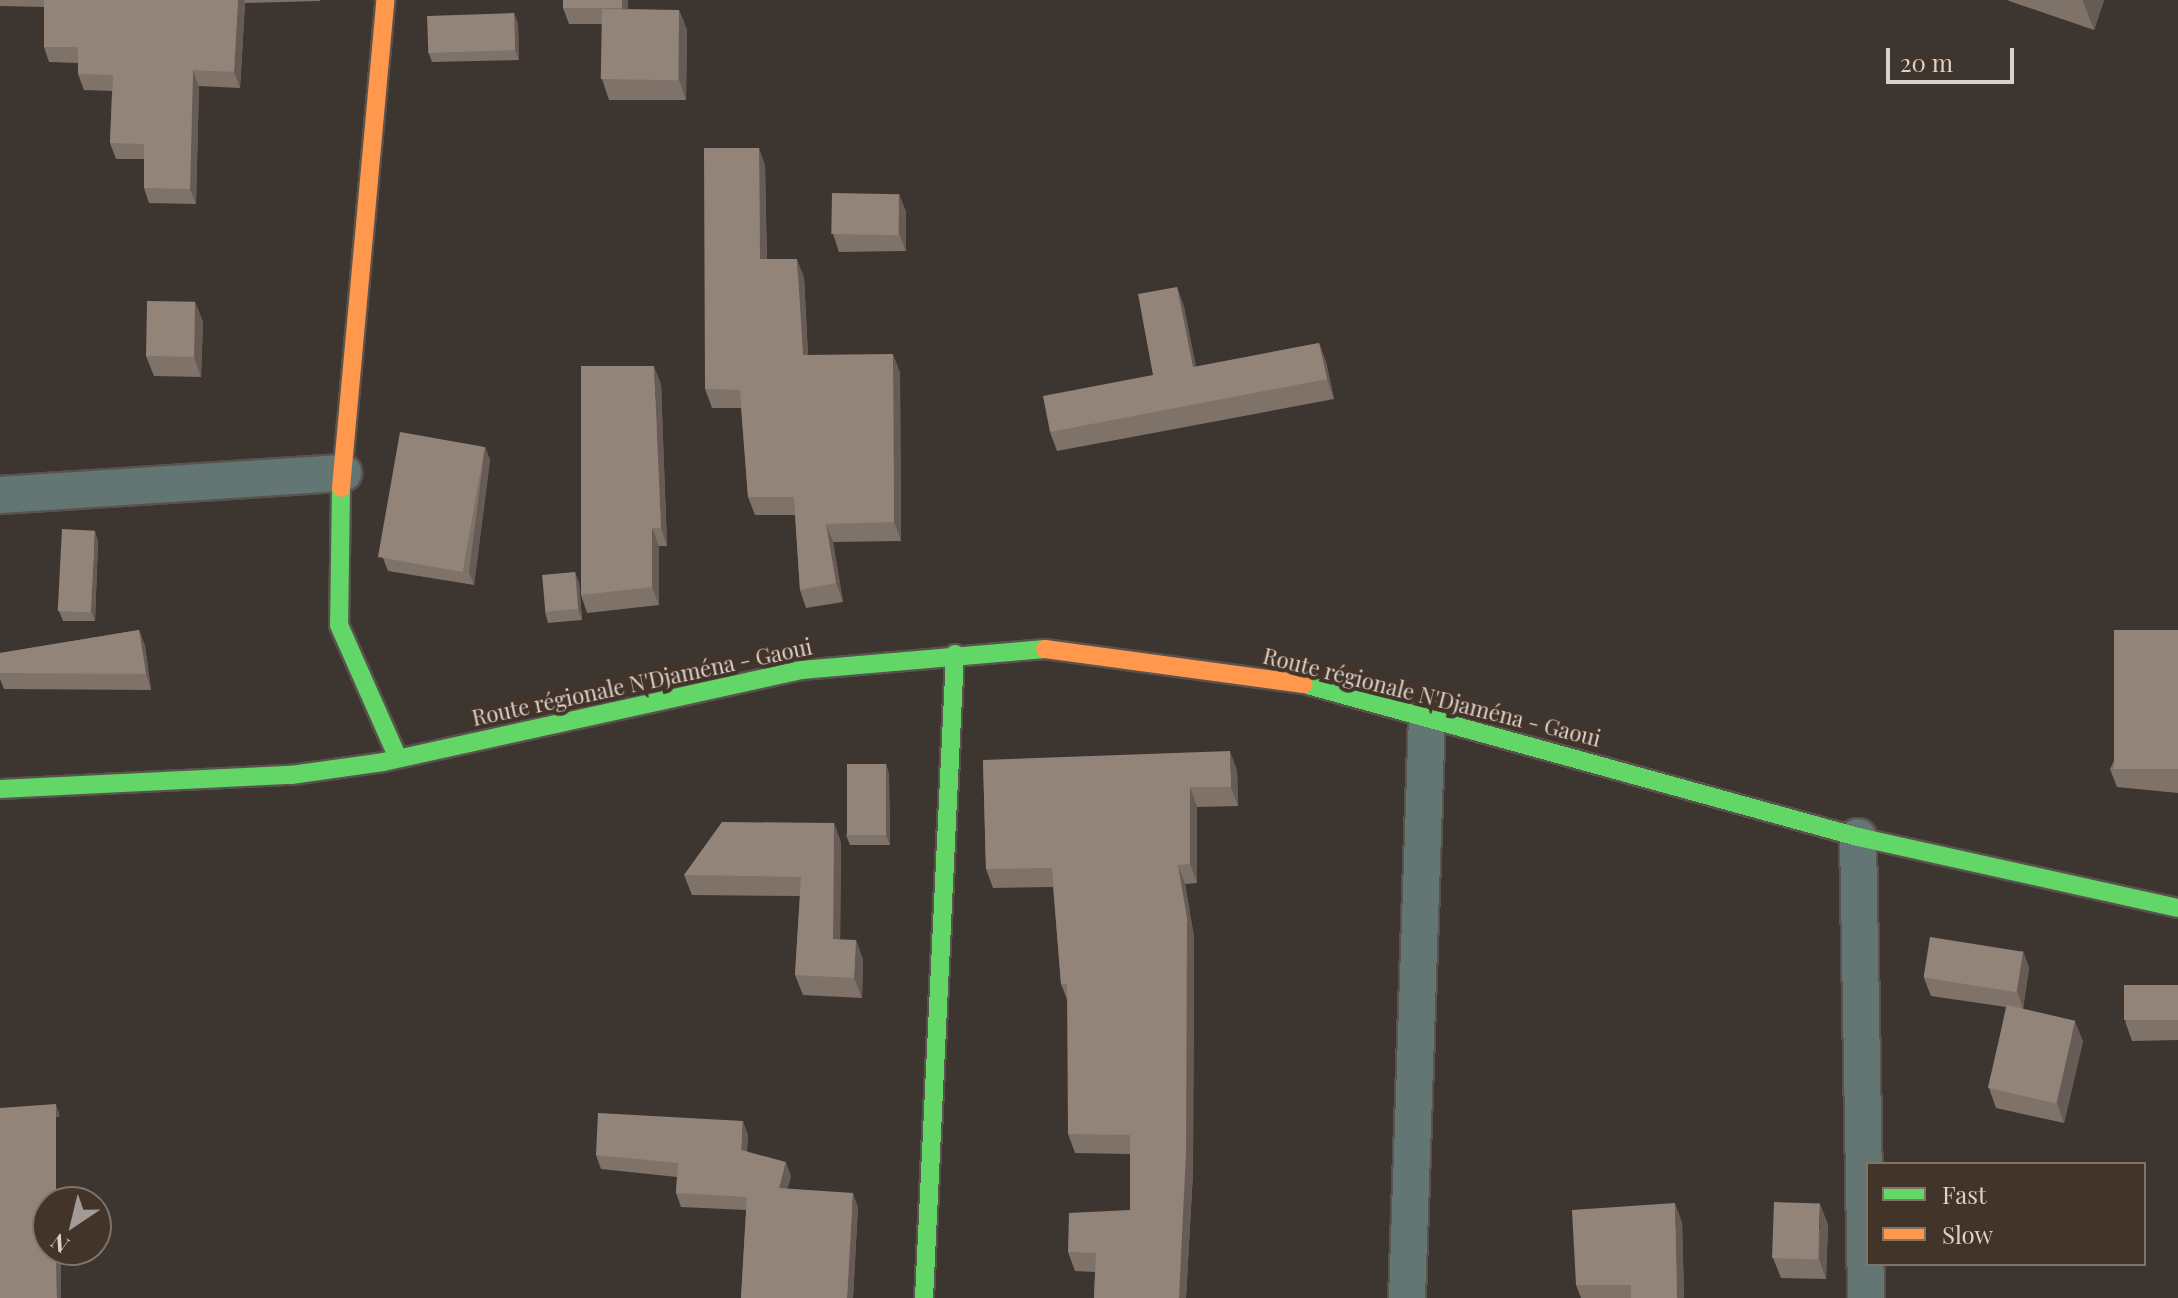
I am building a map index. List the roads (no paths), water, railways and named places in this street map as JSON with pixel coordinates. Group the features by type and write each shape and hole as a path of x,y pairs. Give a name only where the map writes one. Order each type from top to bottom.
{"street":[{"path":"385,0 343,473 339,625 390,760"},
{"path":"0,495 343,473"},
{"name":"Route régionale N'Djaména - Gaoui","path":"0,789 291,775 390,760 801,670 955,654 1065,647 1184,662 1427,716 1858,837 2178,908"},
{"path":"924,1298 955,654"},
{"path":"1407,1298 1427,716"},
{"path":"1858,837 1866,1298"}]}
